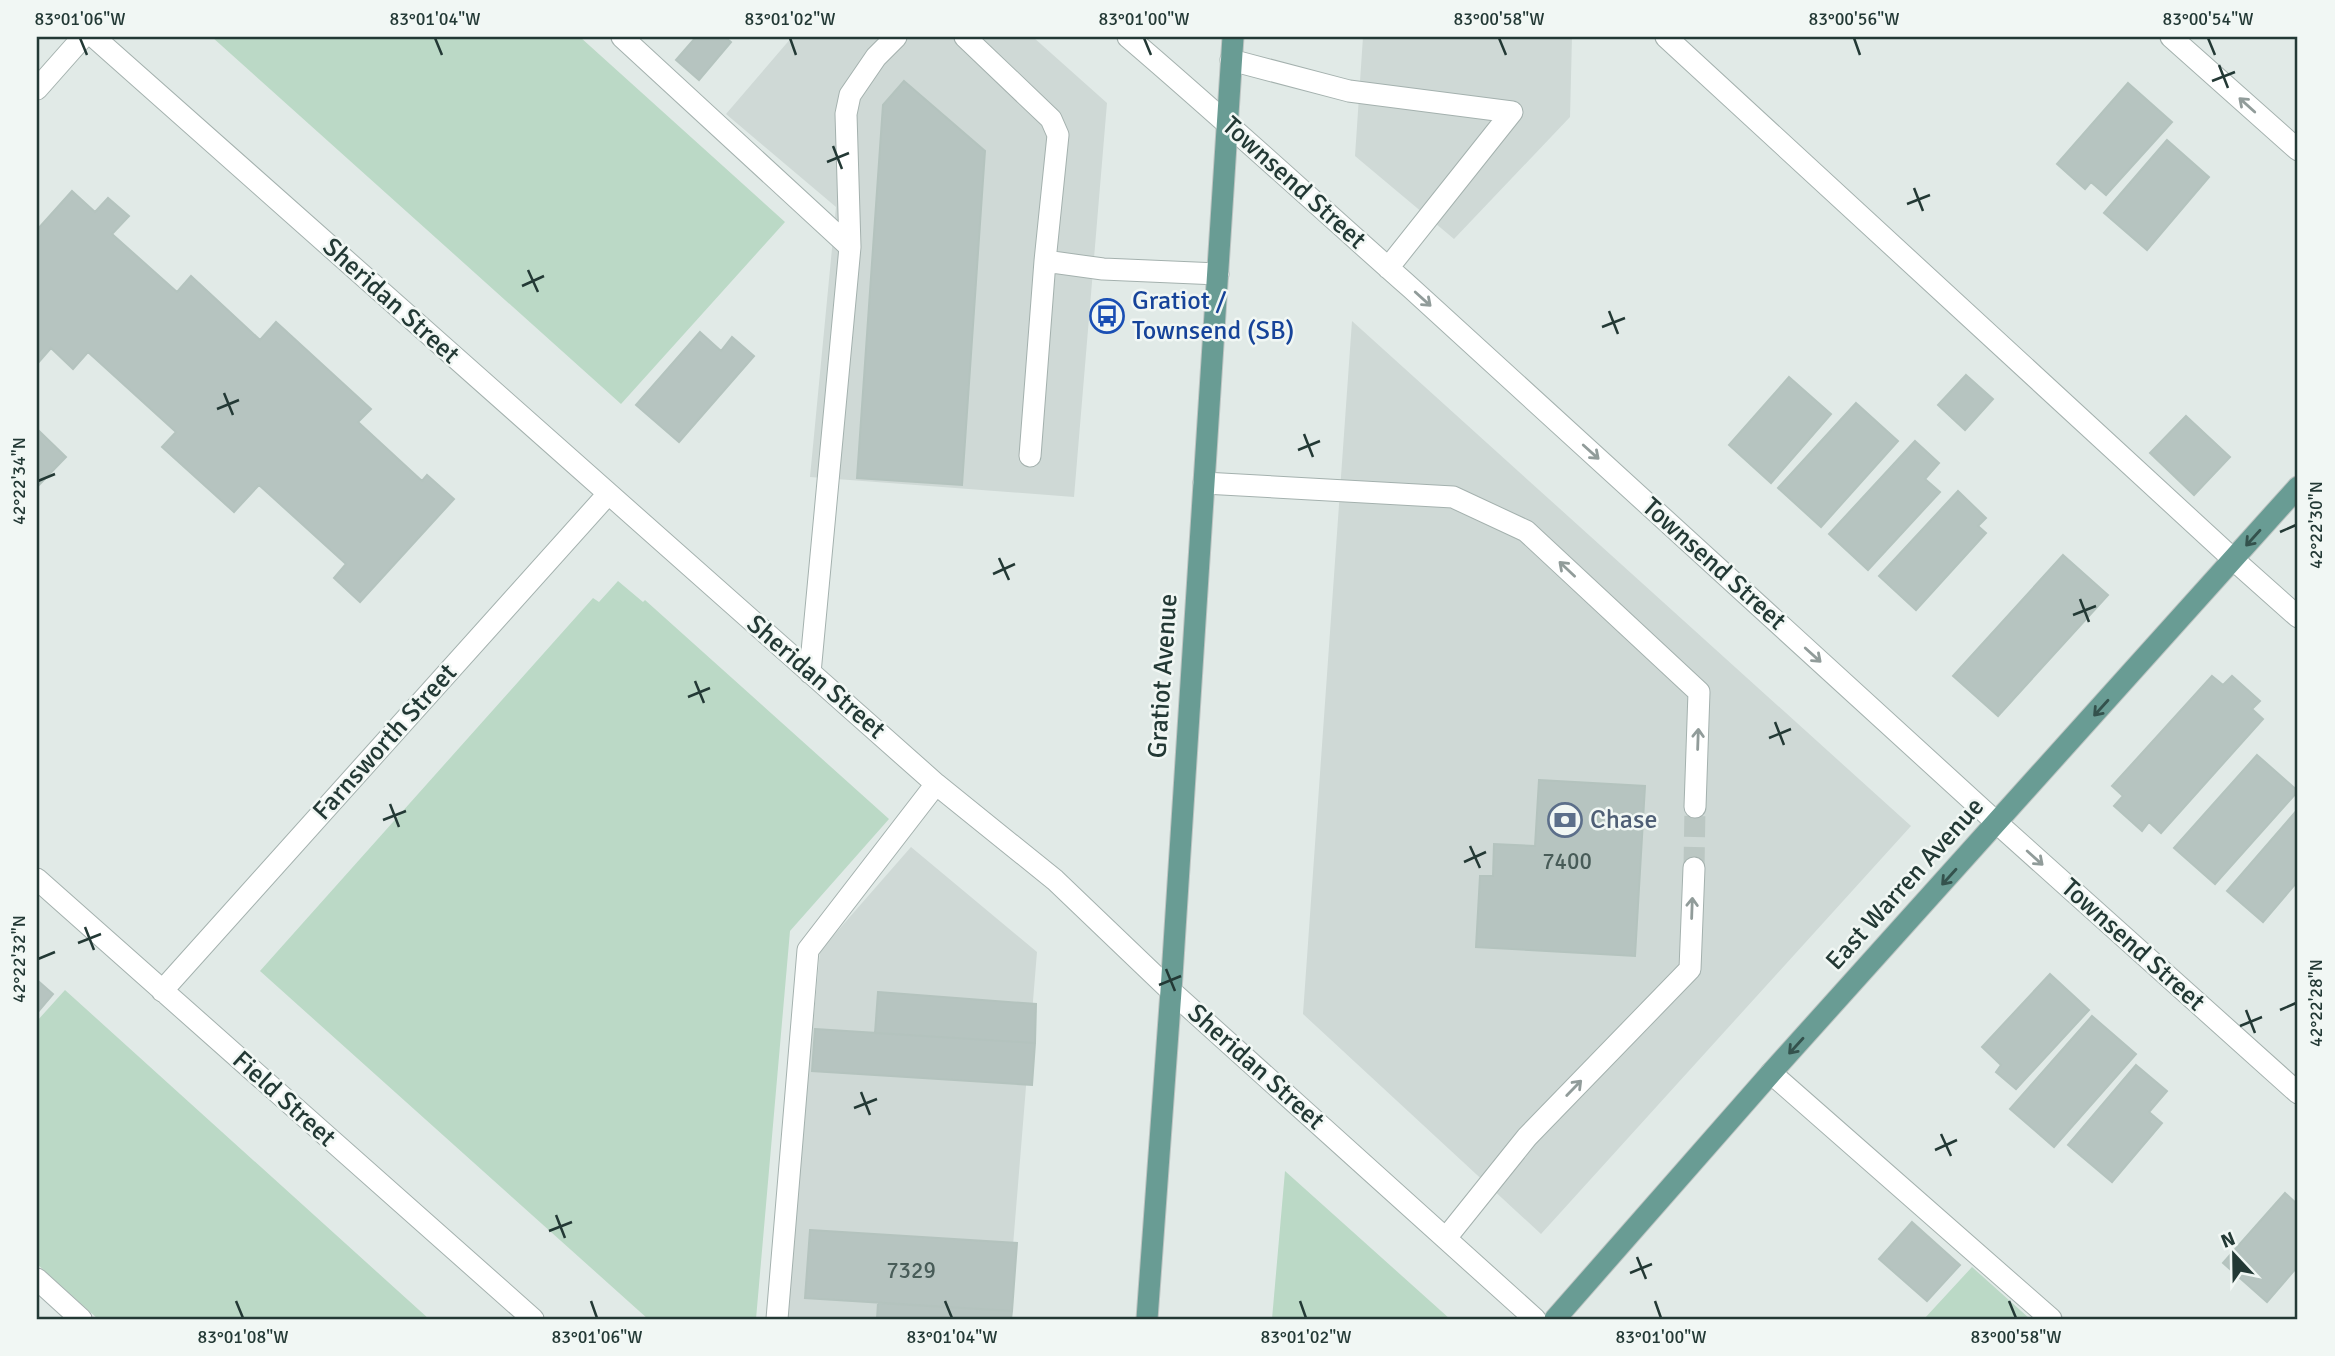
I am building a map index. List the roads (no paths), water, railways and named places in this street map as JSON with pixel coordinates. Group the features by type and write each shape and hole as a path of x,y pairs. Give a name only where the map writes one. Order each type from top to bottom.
{"main road":[{"name":"Gratiot Avenue","path":"1147,1319 1233,37"},
{"name":"East Warren Avenue","path":"1555,1319 2298,487"}],"street":[{"path":"37,89 83,37"},
{"name":"Sheridan Street","path":"94,37 810,673 936,783 1055,880 1171,991 1535,1319"},
{"path":"622,37 850,247"},
{"path":"810,673 850,247 846,114 850,95 876,57 896,37"},
{"path":"965,37 1051,119 1058,135 1030,456"},
{"name":"Townsend Street","path":"1128,37 1227,121 1339,226 2298,1093"},
{"path":"1666,37 2298,617"},
{"path":"2171,37 2298,150"},
{"path":"1231,60 1349,91 1512,112 1388,268"},
{"path":"1045,261 1103,269 1217,274"},
{"path":"1204,484 1453,498 1526,531 1699,692 1695,807"},
{"name":"Farnsworth Street","path":"162,990 608,494"},
{"path":"777,1319 808,950 936,783"},
{"path":"1446,1238 1527,1137 1690,969 1694,868"},
{"name":"Field Street","path":"37,879 533,1319"},
{"path":"1772,1073 2051,1319"},
{"path":"37,1279 81,1319"}],"tunnel":[{"path":"1694,868 1695,807"}],"place":[{"name":"Gratiot / Townsend (SB)","path":"1107,316"},
{"name":"Chase","path":"1565,820"}]}
